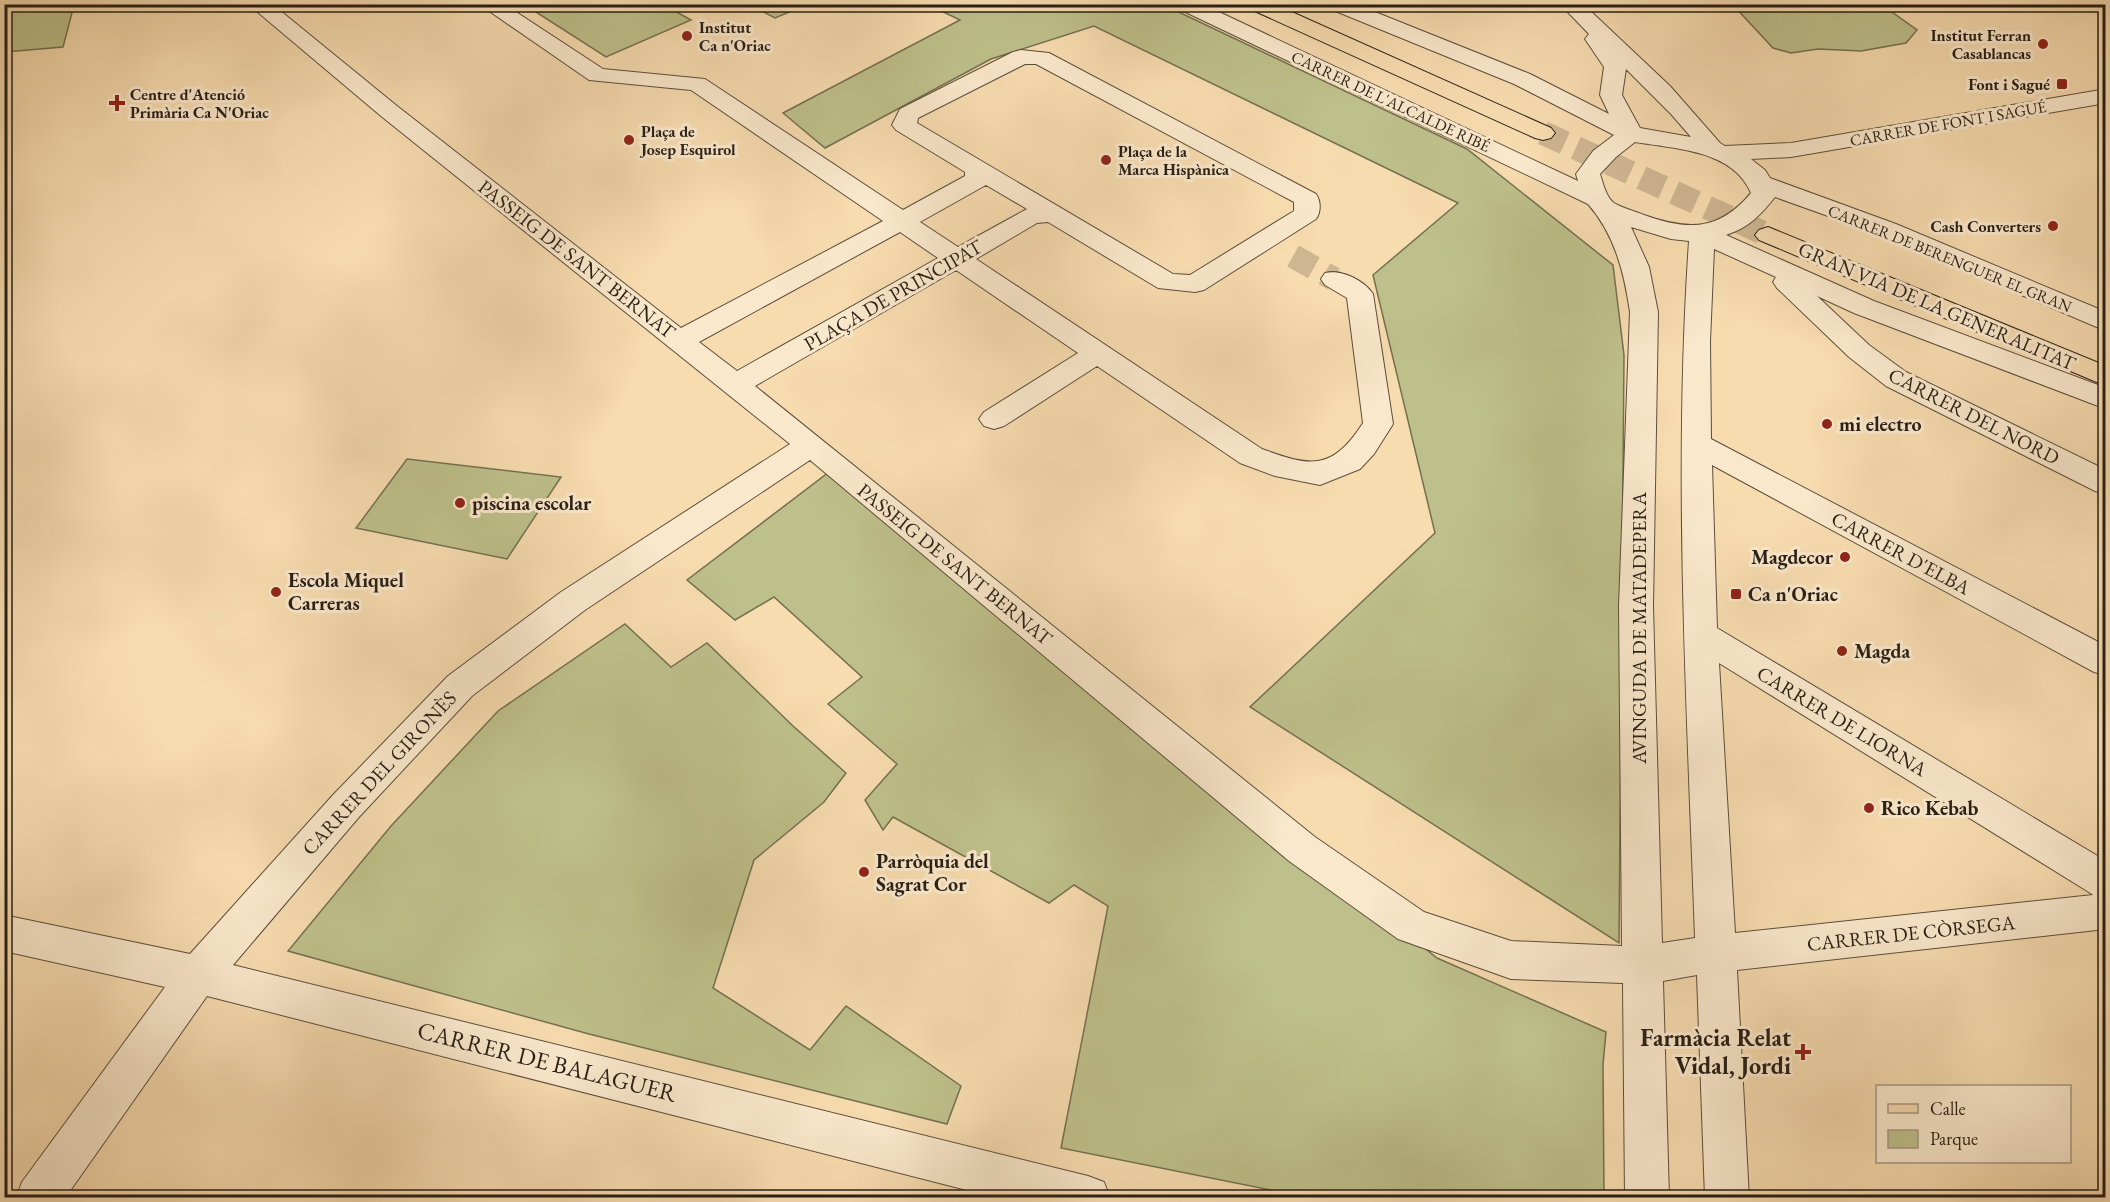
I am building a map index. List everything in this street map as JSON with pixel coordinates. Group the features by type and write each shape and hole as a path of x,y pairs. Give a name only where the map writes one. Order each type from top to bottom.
{"main road":[{"path":"1255,4 1550,128 1286,4"},
{"name":"GRAN VIA DE LA GENERALITAT","path":"2106,358 1775,229 2106,377"}],"street":[{"name":"PASSEIG DE SANT BERNAT","path":"258,4 811,445 1302,849 1412,926 1511,960 1642,965 1716,954"},
{"path":"489,4 597,75 697,84 1251,456 1275,465 1320,474 1349,461 1363,447 1378,424 1360,294 1334,279"},
{"name":"CARRER DE L'ALCALDE RIBÉ","path":"1184,4 1603,204 1672,233 1702,234"},
{"name":"CARRER DE BERENGUER EL GRAN","path":"1335,4 1522,79 1631,134 1716,150 1738,161 1758,179 1887,229 2106,322"},
{"path":"1573,8 1616,67 1611,95 1631,134"},
{"path":"1573,8 1674,101 1716,150"},
{"path":"1021,57 1041,58 1307,199 1307,214 1196,284 1167,282 977,169 904,124 908,114 1021,57"},
{"name":"CARRER DE FONT I SAGUÉ","path":"1716,150 1791,150 2106,96"},
{"name":"AVINGUDA DE MATADEPERA","path":"1631,134 1595,162 1588,174 1636,267 1644,312 1636,606 1647,1197"},
{"name":"CARRER DE FONT I SAGUÉ","path":"1758,179 1791,150"},
{"path":"680,340 971,184 978,179 977,169"},
{"path":"1702,234 1728,228 1753,211 1764,194 1758,179"},
{"name":"PLAÇA DE PRINCIPAT","path":"735,385 1028,218 1039,213 1053,215"},
{"path":"1702,234 1884,315 1982,350 2106,399"},
{"path":"1702,234 1696,341 1697,549 1726,1197"},
{"path":"1266,240 1293,256"},
{"name":"CARRER DEL NORD","path":"1770,266 1859,351 1896,379 2106,483"},
{"path":"994,419 1098,353"},
{"name":"CARRER D'ELBA","path":"1697,444 2106,662"},
{"name":"CARRER DEL GIRONÈS","path":"38,1197 198,975 346,806 460,686 573,601 811,445"},
{"name":"CARRER DE LIORNA","path":"1701,635 2106,882"},
{"name":"CARRER DE CÒRSEGA","path":"1716,954 2106,911"},
{"name":"CARRER DE BALAGUER","path":"4,933 198,975 1088,1197"}],"green space":[{"path":"5,4 74,5 63,47 5,52"},
{"path":"525,5 664,5 691,20 606,57"},
{"path":"750,5 806,5 775,18"},
{"path":"929,5 1164,5 1467,149 1613,265 1624,355 1619,943 1250,707 1435,533 1373,275 1458,203 1094,26 991,59 825,148 783,113 960,20"},
{"path":"1733,5 1882,5 1917,30 1906,43 1861,51 1818,49 1791,53 1773,48"},
{"name":"piscina escolar","path":"407,459 561,477 507,559 356,528"},
{"path":"837,466 1437,958 1606,1032 1603,1065 1604,1197 1306,1197 1061,1148 1108,906 1074,885 1049,903 893,817 883,830 865,800 897,764 828,704 862,677 774,597 735,620 687,580"},
{"path":"625,624 671,667 707,643 793,726 846,773 824,802 754,860 713,988 810,1050 846,1006 961,1086 947,1124 589,1034 288,951 391,826 498,711"}],"tunnel":[{"path":"1543,133 1768,235"},
{"path":"1293,256 1334,279"}],"place":[{"name":"Institut Ca n'Oriac","path":"687,36"},
{"name":"Institut Ferran Casablancas","path":"2043,44"},
{"name":"Font i Sagué","path":"2062,84"},
{"name":"Centre d'Atenció Primària Ca N'Oriac","path":"117,103"},
{"name":"Plaça de Josep Esquirol","path":"629,140"},
{"name":"Plaça de la Marca Hispànica","path":"1106,160"},
{"name":"Cash Converters","path":"2053,226"},
{"name":"mi electro","path":"1827,424"},
{"name":"piscina escolar","path":"460,503"},
{"name":"Magdecor","path":"1845,557"},
{"name":"Escola Miquel Carreras","path":"276,592"},
{"name":"Ca n'Oriac","path":"1736,594"},
{"name":"Magda","path":"1842,651"},
{"name":"Rico Kebab","path":"1869,808"},
{"name":"Parròquia del Sagrat Cor","path":"864,872"},
{"name":"Farmàcia Relat Vidal, Jordi","path":"1803,1052"}]}
